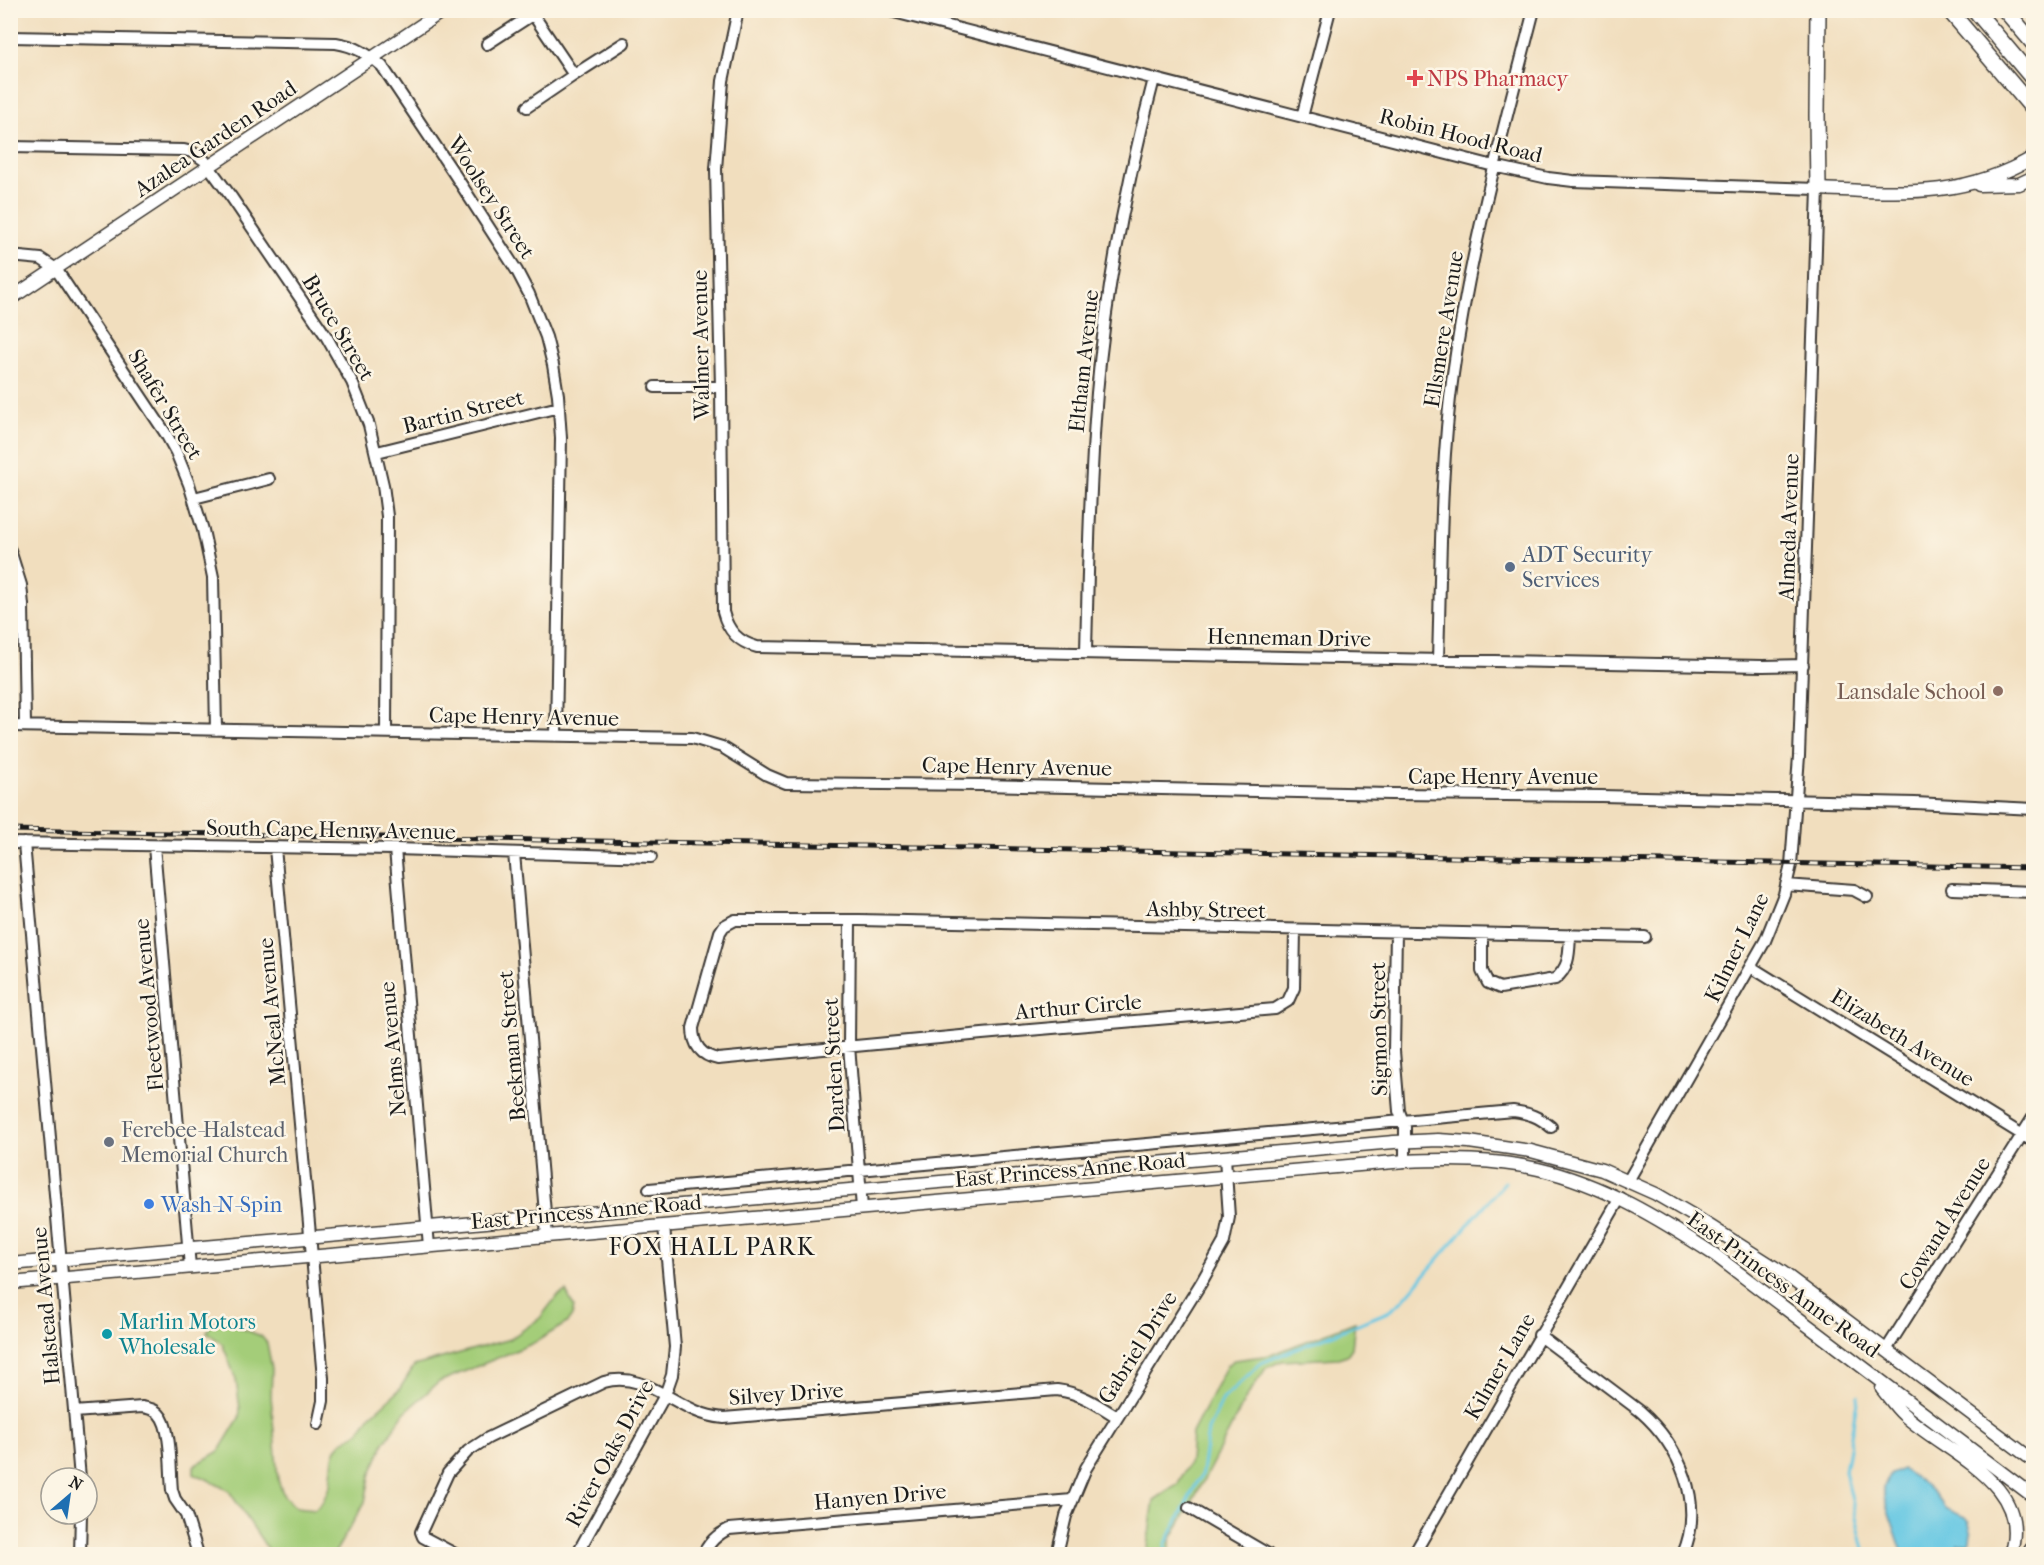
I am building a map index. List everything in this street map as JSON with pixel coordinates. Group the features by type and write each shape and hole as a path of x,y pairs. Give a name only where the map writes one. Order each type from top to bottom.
{"highway":[{"path":"1818,10 1816,115 1818,189"},
{"path":"1949,10 2034,110"},
{"path":"1975,10 2034,80"},
{"path":"2005,10 2034,44"}],"main road":[{"name":"Azalea Garden Road","path":"10,299 444,10"},
{"name":"Robin Hood Road","path":"1818,189 1928,192 1963,186 2010,170 2034,157"},
{"path":"1963,186 2019,184 2034,177"},
{"name":"East Princess Anne Road","path":"10,1264 1405,1142 1438,1140 1500,1146 1531,1151 1602,1170 1656,1194 1694,1216 1782,1272 2033,1460"},
{"name":"East Princess Anne Road","path":"10,1283 1405,1161 1462,1160 1511,1165 1545,1171 1593,1187 1622,1193 1648,1213 1715,1255 2034,1497"},
{"path":"1602,1170 1622,1193 1656,1194"},
{"path":"1622,1193 1629,1181"},
{"path":"1865,1370 1903,1414 1999,1488 2007,1500 2013,1520 2014,1539 2010,1554"},
{"path":"2028,1554 2034,1545"}],"street":[{"name":"Walmer Avenue","path":"738,10 723,81 717,158 723,612 728,628 740,640 757,646 774,647"},
{"name":"Robin Hood Road","path":"886,10 1539,176 1573,181 1818,189"},
{"path":"1302,117 1330,10"},
{"name":"Ellsmere Avenue","path":"1438,660 1442,499 1453,375 1470,273 1494,166 1534,10"},
{"path":"487,44 533,12 574,75"},
{"name":"Woolsey Street","path":"10,37 336,44 358,49 382,66 517,271 546,338 553,365 559,407 561,461 556,736"},
{"path":"527,107 624,43"},
{"name":"Eltham Avenue","path":"1086,652 1089,528 1097,391 1120,230 1154,79"},
{"name":"Bruce Street","path":"10,147 184,150 201,157 232,198 341,361 361,403 377,452 383,485 388,546 386,733"},
{"name":"Almeda Avenue","path":"1791,865 1803,665 1818,189"},
{"path":"10,256 41,259 56,269"},
{"name":"Shafer Street","path":"56,269 166,434 176,452 194,498 213,577 216,730"},
{"path":"655,387 721,387"},
{"name":"Bartin Street","path":"377,452 559,407"},
{"path":"194,498 269,479"},
{"path":"10,550 19,575 23,605 25,726"},
{"name":"Henneman Drive","path":"774,647 1803,665"},
{"name":"Cape Henry Avenue","path":"10,726 692,738 722,747 767,775 786,783 1601,796 2034,808"},
{"name":"South Cape Henry Avenue","path":"10,843 395,849 651,857"},
{"name":"Halstead Avenue","path":"24,843 79,1466"},
{"name":"Fleetwood Avenue","path":"154,846 190,1267"},
{"name":"McNeal Avenue","path":"275,848 323,1378 323,1401 318,1424"},
{"name":"Nelms Avenue","path":"395,849 429,1246"},
{"name":"Beekman Street","path":"514,853 547,1236"},
{"name":"Kilmer Lane","path":"1629,1181 1751,967 1774,921 1791,865"},
{"name":"Kilmer Lane","path":"1786,885 1854,890 1867,897"},
{"path":"1952,890 2034,892"},
{"name":"Ashby Street","path":"797,1051 718,1059 704,1055 698,1049 693,1037 693,1028 720,932 724,926 735,920 850,920 1645,937"},
{"name":"Darden Street","path":"850,920 849,1046 862,1208"},
{"name":"Arthur Circle","path":"797,1051 1275,1009 1288,1001 1294,988 1294,930"},
{"name":"Sigmon Street","path":"1396,932 1394,1050 1399,1111 1403,1120 1405,1161"},
{"path":"1482,933 1484,978 1488,983 1500,988 1556,979 1562,974 1569,960 1570,935"},
{"name":"Elizabeth Avenue","path":"1751,967 2034,1142"},
{"path":"649,1189 1513,1111 1541,1118 1551,1127"},
{"name":"Cowand Avenue","path":"1886,1350 2034,1116"},
{"name":"Gabriel Drive","path":"1057,1554 1072,1500 1086,1468 1224,1242 1229,1217 1225,1157"},
{"name":"Kilmer Lane","path":"1414,1554 1622,1193"},
{"name":"River Oaks Drive","path":"577,1554 665,1395 672,1375 675,1347 664,1226"},
{"path":"1539,1335 1640,1411 1674,1450 1684,1472 1689,1501 1689,1534 1683,1554"},
{"name":"Silvey Drive","path":"455,1554 423,1537 422,1527 448,1473 462,1457 478,1444 612,1380 634,1380 696,1412 710,1416 738,1418 1057,1390 1081,1395 1117,1417"},
{"path":"74,1412 142,1407 160,1414 166,1426 172,1490 186,1515 198,1554"},
{"name":"Hanyen Drive","path":"703,1554 712,1539 729,1529 1072,1500"},
{"path":"1189,1508 1268,1554"},
{"path":"80,1554 81,1526"}],"green space":[{"path":"566,1291 574,1307 567,1323 534,1343 439,1382 404,1413 384,1443 370,1476 365,1502 334,1554 271,1554 229,1491 203,1477 194,1475 194,1466 219,1451 239,1418 236,1380 222,1344 207,1332 211,1324 220,1320 261,1336 267,1343 272,1369 271,1396 278,1480 284,1496 296,1508 315,1510 322,1503 330,1485 336,1449 342,1442 359,1432 369,1417 399,1390 414,1366 510,1339 540,1318 557,1296"},
{"path":"1355,1322 1352,1348 1347,1355 1338,1358 1282,1361 1266,1368 1246,1398 1194,1499 1170,1540 1170,1554 1146,1554 1154,1500 1177,1485 1190,1461 1192,1433 1227,1365 1234,1360 1271,1355"}],"water":[{"path":"1903,1469 1931,1489 1945,1508 1965,1517 1969,1522 1971,1532 1970,1541 1967,1544 1958,1544 1952,1554 1903,1554 1884,1498 1884,1488 1891,1474"}],"waterway":[{"path":"1166,1554 1165,1545 1202,1473 1208,1430 1223,1399 1261,1363 1388,1312 1401,1302 1505,1182"},
{"path":"1858,1396 1845,1471 1865,1554"}],"railway":[{"path":"10,830 2034,868"}],"place":[{"name":"NPS Pharmacy","path":"1415,78"},
{"name":"ADT Security Services","path":"1510,567"},
{"name":"Lansdale School","path":"1998,691"},
{"name":"Ferebee-Halstead Memorial Church","path":"109,1142"},
{"name":"Wash-N-Spin","path":"149,1204"},
{"name":"Marlin Motors Wholesale","path":"107,1334"}],"district":[{"name":"FOX HALL PARK","path":"712,1247"}]}
